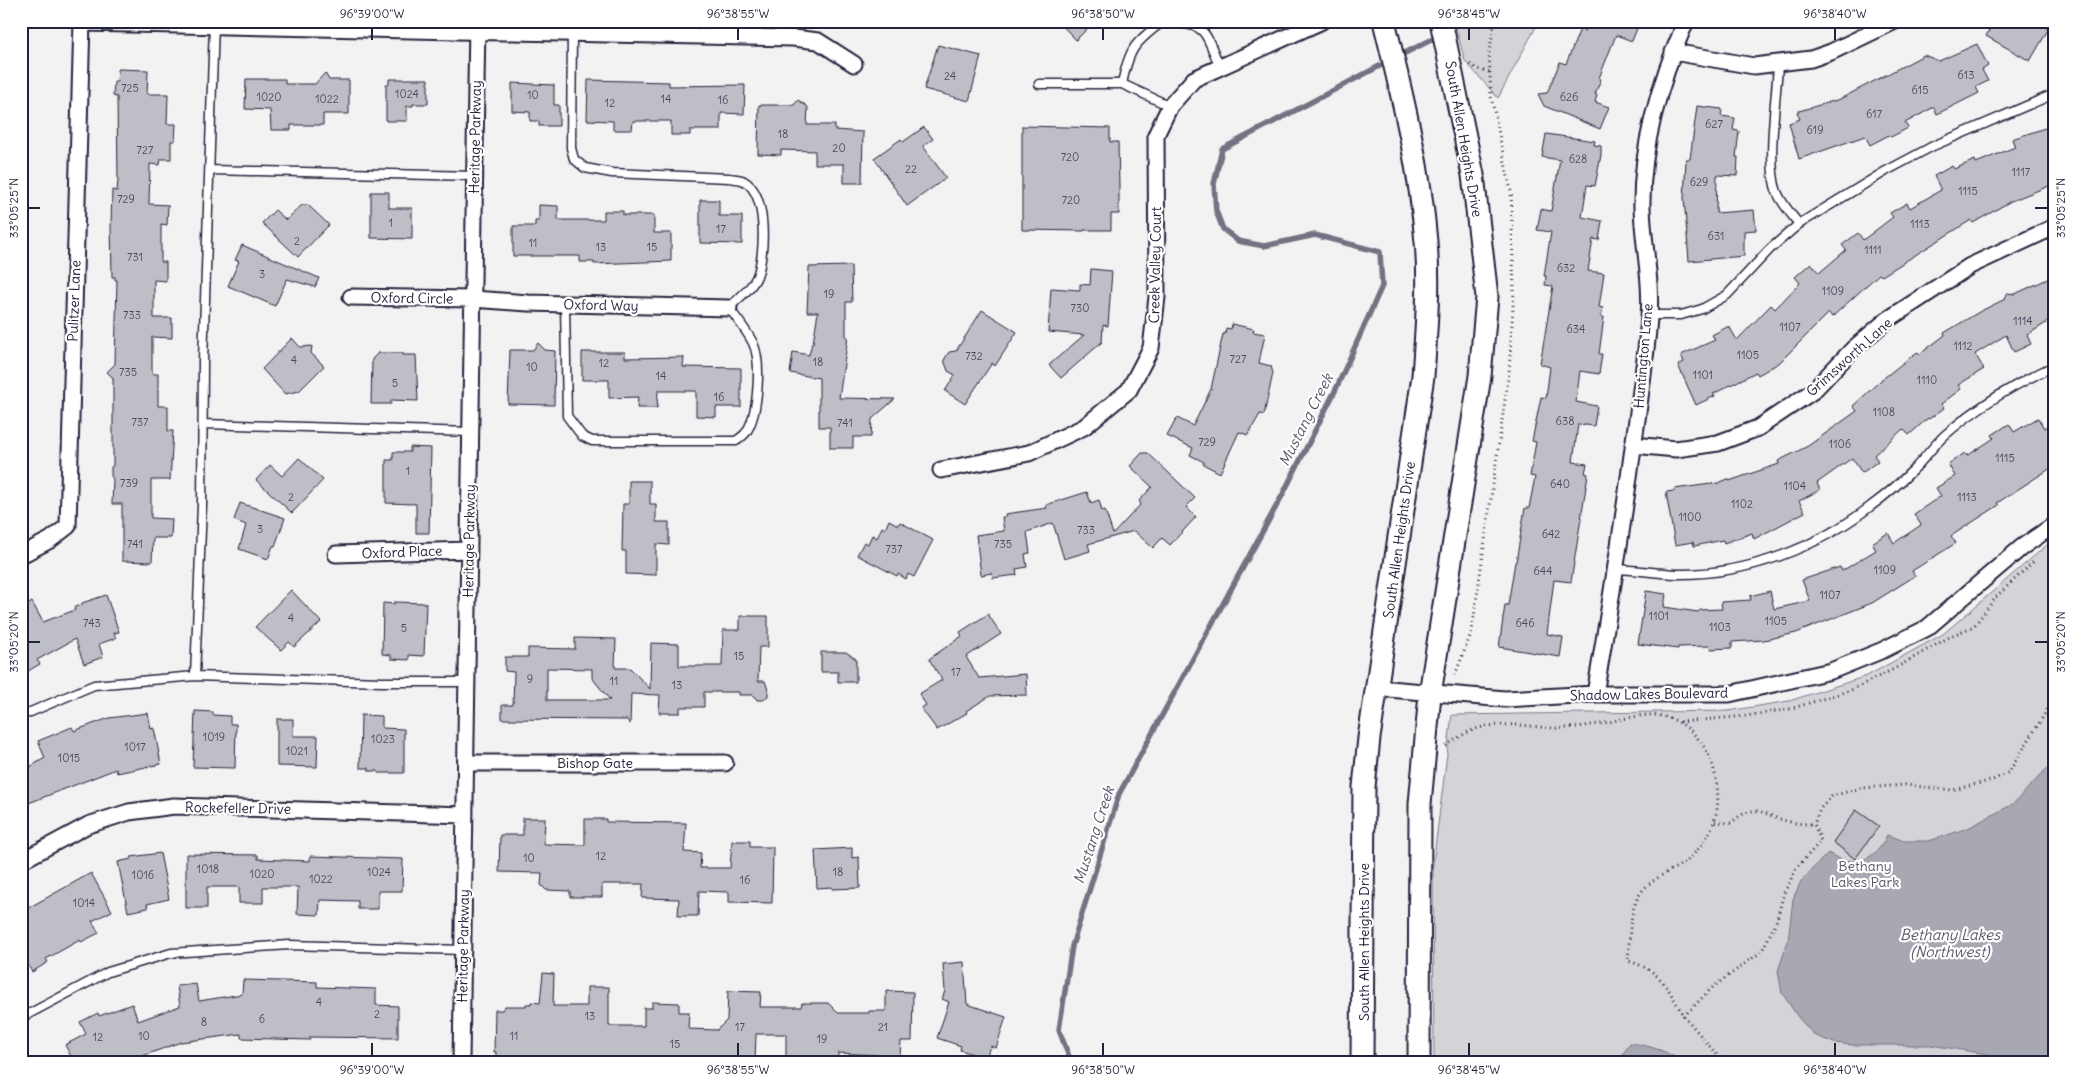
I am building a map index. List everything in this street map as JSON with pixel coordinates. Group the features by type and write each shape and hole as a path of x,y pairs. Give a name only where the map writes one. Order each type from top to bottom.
{"main road":[{"name":"South Allen Heights Drive","path":"1362,1062 1364,787 1369,738 1423,376 1427,320 1427,244 1417,160 1384,21"},
{"name":"South Allen Heights Drive","path":"1419,1062 1420,804 1430,694 1480,376 1487,297 1460,64 1441,21"}],"street":[{"name":"Creek Valley Court","path":"941,470 1029,453 1084,427 1129,390 1152,348 1157,296 1156,134 1170,106 1194,78 1322,21"},
{"name":"Huntington Lane","path":"1595,694 1616,569 1650,315 1648,256 1642,208 1644,160 1660,92 1673,52 1686,21"},
{"path":"1673,52 1754,66 1811,59 1831,52 1895,21"},
{"path":"82,22 477,26 572,33 801,39 818,41 854,64"},
{"name":"Pulitzer Lane","path":"21,555 50,540 68,526 82,22"},
{"name":"Heritage Parkway","path":"461,1062 477,26"},
{"name":"Grimsworth Lane","path":"1633,445 1684,448 1718,443 1758,428 1813,391 1853,349 1887,320 1970,266 2054,227"},
{"name":"Oxford Circle","path":"351,297 473,299"},
{"name":"Oxford Way","path":"473,299 565,304 729,308"},
{"name":"Shadow Lakes Boulevard","path":"1377,688 1505,699 1595,694 1729,694 1831,671 1883,650 1927,628 2022,547 2054,526"},
{"name":"Oxford Place","path":"336,554 469,550"},
{"name":"Bishop Gate","path":"466,763 725,763"},
{"name":"Rockefeller Drive","path":"21,861 88,825 129,812 174,806 465,815"}],"lane":[{"path":"1122,84 1128,57 1140,38 1162,22 1193,24 1204,31 1220,67"},
{"path":"195,676 202,505 202,424 214,23"},
{"path":"565,304 568,416 582,436 592,441 736,441 746,433 754,415 758,393 754,344 729,308 751,286 756,277 762,254 762,215 755,193 745,181 729,178 612,173 585,168 574,159 571,148 572,33"},
{"path":"1778,63 1772,164 1776,190 1784,205 1799,224"},
{"path":"1039,84 1122,84 1170,106"},
{"path":"1650,315 1681,315 1702,309 1727,295 1770,249 1799,224 1886,171 1933,146 2054,94"},
{"path":"210,170 475,176"},
{"path":"1616,569 1677,574 1705,572 1774,558 1811,544 1871,506 1913,470 1944,436 1972,414 2015,385 2054,366"},
{"path":"202,424 471,432"},
{"path":"21,716 94,685 195,676 382,682 467,682"},
{"path":"21,1018 108,972 171,953 289,945 463,950"}],"path":[{"path":"1460,64 1469,63 1477,69 1490,72"},
{"path":"1684,1016 1713,986 1762,951 1776,922 1784,893 1797,867 1821,841 1814,824 1820,810 1832,796 1860,788 1905,785 1953,790 1993,780 2009,772 2054,699"},
{"path":"1441,750 1466,731 1488,726 1526,724 1551,728 1592,725 1642,716 1667,717 1680,722 1694,733 1712,760 1719,800 1715,822 1707,837 1688,860 1657,878 1642,892 1632,912 1628,961 1643,965 1659,976 1684,1016 1723,1062"},
{"path":"1715,822 1731,823 1742,813 1757,810 1790,822 1814,824"}],"green space":[{"path":"1454,21 1539,21 1498,98 1465,61"},
{"name":"Bethany Lakes Park","path":"2054,539 2054,1062 1434,1062 1433,864 1452,715 1728,711 1789,701 1867,676 1943,634"}],"water":[{"name":"Bethany Lakes (Northwest)","path":"2054,761 2054,1062 2006,1062 1986,1054 1931,1045 1852,1045 1834,1043 1814,1035 1798,1017 1782,993 1778,971 1788,941 1793,899 1801,881 1828,853 1846,860 1862,860 1870,857 1877,851 1887,835 1905,841 1929,841 1968,828 2013,804"},
{"path":"1630,1043 1657,1049 1681,1062 1618,1062"}],"building":[{"path":"1058,21 1095,21 1076,40"},
{"path":"1583,21 1640,21 1632,41 1616,35 1599,78 1601,79 1595,94 1597,95 1595,102 1609,107 1600,129 1544,106 1538,94 1547,93 1560,62 1566,64 1580,29 1585,31 1587,24"},
{"path":"1994,21 2048,21 2045,27 2048,30 2030,61 1986,36"},
{"path":"1977,44 1988,66 1982,70 1988,81 1976,87 1979,93 1937,114 1934,107 1905,123 1908,128 1870,145 1865,136 1799,159 1789,123 1800,119 1797,112 1840,99 1924,55 1939,61"},
{"path":"938,45 981,56 969,101 924,89"},
{"path":"118,69 148,70 147,94 168,94 167,124 176,124 175,141 171,141 171,159 161,159 160,165 150,164 149,204 168,205 167,225 161,224 161,262 166,262 166,281 154,280 154,318 172,318 172,338 152,337 152,374 158,374 158,406 168,406 168,431 173,431 170,480 151,480 151,518 172,519 171,538 153,538 152,562 122,561 122,504 112,504 113,378 107,372 115,364 117,280 115,280 115,277 112,277 111,224 112,190 117,191 118,180 117,97 113,96 114,82 117,82"},
{"path":"325,73 329,80 349,80 349,114 323,114 323,125 291,125 291,130 271,130 270,110 245,109 246,79 285,79 285,84 315,84"},
{"path":"389,79 428,79 428,104 407,106 407,121 386,121 386,84 389,84"},
{"path":"588,80 669,82 669,86 745,85 744,114 721,113 721,130 690,130 690,135 671,135 671,121 633,121 632,130 613,130 613,121 587,120"},
{"path":"512,83 554,85 554,105 559,105 559,126 539,126 539,121 530,121 530,112 512,111"},
{"path":"798,100 808,107 807,125 835,125 835,130 863,132 862,183 844,183 844,164 815,164 815,151 781,150 781,155 758,154 759,105 794,105"},
{"path":"1697,106 1722,109 1721,116 1735,118 1733,130 1739,131 1736,157 1738,157 1737,176 1717,175 1716,213 1754,210 1756,230 1744,231 1744,256 1689,261 1684,198 1686,159 1690,159"},
{"path":"2054,125 2054,184 2011,201 1973,223 1971,220 1882,276 1879,274 1832,317 1829,313 1779,363 1758,375 1756,372 1696,405 1678,365 1684,362 1681,355 1715,340 1712,335 1729,326 1737,340 1771,305 1775,309 1800,283 1795,277 1811,263 1819,273 1846,250 1842,245 1858,233 1863,240 1893,217 1890,213 1907,203 1910,208 1941,190 1934,176 1952,166 1954,169 1975,160 1976,163 2015,147 2012,139"},
{"path":"1022,126 1110,128 1110,142 1118,142 1119,186 1119,214 1111,214 1111,230 1022,230"},
{"path":"924,127 933,139 923,146 946,178 907,206 874,158 901,139 903,142"},
{"path":"1546,134 1595,141 1594,145 1601,146 1595,186 1587,185 1582,217 1602,221 1599,240 1593,239 1588,271 1604,273 1599,307 1603,308 1601,317 1604,317 1599,354 1602,354 1599,374 1580,371 1576,402 1597,406 1594,426 1578,424 1573,462 1587,464 1585,473 1588,474 1571,582 1554,580 1547,634 1563,637 1560,657 1499,647 1505,605 1508,605 1525,508 1529,508 1535,477 1530,476 1536,442 1532,441 1541,397 1546,398 1550,367 1540,364 1553,286 1545,285 1546,276 1544,276 1551,232 1537,230 1541,209 1551,211 1560,160 1542,157"},
{"path":"371,192 389,192 389,208 412,208 412,239 371,238"},
{"path":"700,200 719,200 719,216 742,216 742,244 700,243"},
{"path":"302,205 308,205 329,225 298,257 262,223 275,210 286,220"},
{"path":"539,205 558,206 558,220 604,220 604,211 623,211 623,215 654,215 654,233 671,233 671,261 594,264 594,262 580,262 580,256 513,256 513,226 535,226 535,221 539,221"},
{"path":"242,245 319,278 315,287 287,279 275,306 228,286 239,261 235,260"},
{"path":"851,266 852,302 846,302 846,337 848,337 839,398 895,399 872,419 871,437 853,437 853,448 830,448 830,427 819,427 819,378 790,373 793,352 809,355 813,343 818,312 807,312 809,267"},
{"path":"1091,269 1112,271 1108,326 1103,325 1102,342 1061,378 1049,365 1084,335 1048,332 1051,288 1080,290 1080,284 1090,285"},
{"path":"2054,276 2054,318 2027,335 2031,344 2014,352 2006,335 1975,354 1984,369 1958,385 1961,389 1941,404 1944,408 1928,418 1909,435 1903,429 1874,455 1878,461 1862,473 1852,458 1817,483 1820,490 1799,501 1805,512 1754,539 1752,533 1724,543 1723,540 1694,546 1693,542 1675,545 1666,492 1675,491 1674,489 1718,483 1728,479 1729,481 1779,464 1778,461 1808,446 1857,411 1853,406 1880,381 1913,355 1918,352 1920,354 1945,335 1944,333 2005,299 2007,293 2015,294"},
{"path":"982,310 1017,332 995,366 992,363 965,404 945,391 955,375 948,371 944,360 949,352 956,351"},
{"path":"1232,324 1254,329 1253,332 1265,334 1259,363 1271,366 1273,373 1264,415 1260,414 1248,435 1239,432 1220,473 1190,455 1193,448 1167,436 1177,418 1193,426 1211,389 1223,334 1225,334 1226,328 1231,329"},
{"path":"292,338 300,347 312,346 311,353 324,366 299,391 285,394 262,369"},
{"path":"538,343 545,350 555,351 554,405 508,404 510,350 533,350"},
{"path":"582,352 625,352 625,358 684,357 683,367 741,368 741,407 716,407 716,417 696,416 696,391 658,391 657,408 637,408 638,397 609,398 609,380 582,380"},
{"path":"378,353 416,355 418,401 391,400 391,404 371,404 372,359"},
{"path":"2038,418 2044,428 2054,422 2054,466 1951,536 1956,543 1912,571 1915,576 1872,603 1796,633 1764,640 1732,642 1732,648 1710,649 1709,646 1678,647 1678,649 1638,644 1646,591 1666,594 1664,607 1698,612 1700,610 1722,609 1721,602 1751,600 1750,596 1770,591 1774,609 1810,601 1802,580 1840,567 1842,571 1876,550 1872,543 1888,533 1894,543 1921,525 1914,514 1941,496 1936,488 1955,476 1948,464 1965,453 1967,456 1994,438 1992,435 2009,424 2014,432"},
{"path":"410,447 431,448 429,533 416,533 416,504 386,503 386,460 393,460 393,452 410,452"},
{"path":"1142,453 1148,453 1195,498 1186,507 1196,517 1170,545 1162,538 1153,548 1134,531 1088,544 1090,551 1064,559 1053,523 1027,532 1030,553 1025,554 1027,567 1016,569 1017,575 993,578 992,573 981,575 976,535 1004,531 1002,517 1006,517 1005,514 1047,508 1046,505 1087,492 1091,503 1099,500 1102,511 1105,510 1113,534 1141,504 1139,501 1152,487 1130,466"},
{"path":"299,458 323,480 292,513 256,480 270,465 282,476"},
{"path":"629,481 650,481 650,504 656,504 656,522 669,522 669,545 656,544 656,575 626,574 626,551 622,551 623,504 629,504"},
{"path":"240,503 285,518 268,559 239,549 246,525 234,520"},
{"path":"889,520 898,525 900,522 933,540 914,577 908,574 906,579 898,574 897,576 857,555 864,542 868,544 872,535 877,538 882,527 885,529"},
{"path":"291,590 321,622 294,647 289,642 281,650 255,627"},
{"path":"106,595 119,632 114,633 116,638 99,644 103,657 84,664 75,639 37,660 40,664 21,675 21,609 32,602 43,622 75,610 74,607 82,605 82,603"},
{"path":"394,602 426,603 424,656 409,655 409,660 391,659 391,655 382,654 383,603 394,604"},
{"path":"988,614 1001,634 966,657 979,678 1026,674 1027,695 990,696 966,711 967,713 937,730 921,708 926,705 919,694 942,680 929,659 962,636 960,632"},
{"path":"740,616 768,616 768,647 759,647 758,681 765,681 768,690 768,696 763,700 757,700 753,695 739,695 739,692 704,692 704,707 680,707 680,713 659,713 660,695 631,694 630,724 627,720 502,719 502,705 513,705 514,672 505,671 505,657 528,657 528,648 575,649 575,638 616,639 615,668 630,668 650,689 651,643 679,644 679,666 722,666 723,630 740,630","holes":["547,668 592,669 592,678 610,700 547,700"]},
{"path":"821,652 846,652 856,659 856,682 838,682 838,672 821,672"},
{"path":"195,711 213,712 213,715 230,716 230,724 236,724 235,768 193,767"},
{"path":"148,713 151,729 154,728 161,764 117,773 116,769 21,806 21,772 45,758 38,741 72,727 74,731 109,718"},
{"path":"361,715 382,716 382,728 404,729 404,773 378,773 378,771 369,771 369,768 360,768"},
{"path":"277,719 293,719 293,736 318,736 317,767 277,766"},
{"path":"1856,810 1879,826 1855,859 1833,842"},
{"path":"523,818 545,818 544,844 585,845 585,819 606,819 606,822 686,823 684,852 701,853 700,868 730,868 732,841 750,841 750,847 773,847 772,903 729,902 729,892 699,891 698,916 678,916 679,899 642,898 643,884 602,884 602,897 570,897 570,891 546,890 541,885 542,873 499,872 500,835 523,835"},
{"path":"852,848 852,858 859,857 860,888 817,888 815,850"},
{"path":"160,853 169,899 147,904 148,908 128,912 118,862 131,859 131,857"},
{"path":"186,854 258,855 258,859 310,861 310,856 403,859 402,891 378,891 378,909 358,909 358,901 320,900 319,915 297,914 298,887 263,887 263,903 239,903 239,887 207,887 207,908 186,908"},
{"path":"91,873 112,911 92,921 99,933 81,942 80,940 46,959 48,962 32,972 21,953 21,912"},
{"path":"964,962 967,1004 1006,1017 996,1048 990,1046 986,1058 960,1050 961,1046 937,1038 949,1002 942,999 945,991 943,964"},
{"path":"543,973 554,974 553,1006 587,1006 587,987 609,987 609,1026 644,1026 644,1008 652,1008 652,1002 679,1003 679,1012 689,1012 688,1029 717,1030 727,1020 728,991 761,992 760,1007 801,1007 802,1003 828,1003 838,1013 886,1011 886,991 913,992 912,1041 901,1041 900,1056 838,1053 838,1062 786,1062 786,1034 756,1034 755,1062 496,1062 496,1052 494,1052 495,1010 502,1010 505,1006 526,1006 526,1004 531,1004 531,1002 540,1003"},
{"path":"243,980 317,982 317,987 376,989 376,1005 398,1006 398,1038 310,1037 310,1040 241,1038 241,1034 181,1042 126,1062 74,1062 65,1045 86,1034 80,1022 98,1013 99,1016 132,1004 138,1021 180,1006 177,986 196,984 199,1001 242,994"}],"waterway":[{"name":"Mustang Creek","path":"1397,57 1433,39 1438,33"},
{"name":"Mustang Creek","path":"1071,1062 1059,1030 1072,946 1119,794 1283,494 1336,389 1382,286 1380,252 1315,235 1264,246 1238,241 1223,229 1216,211 1214,184 1222,149 1389,61"}]}
